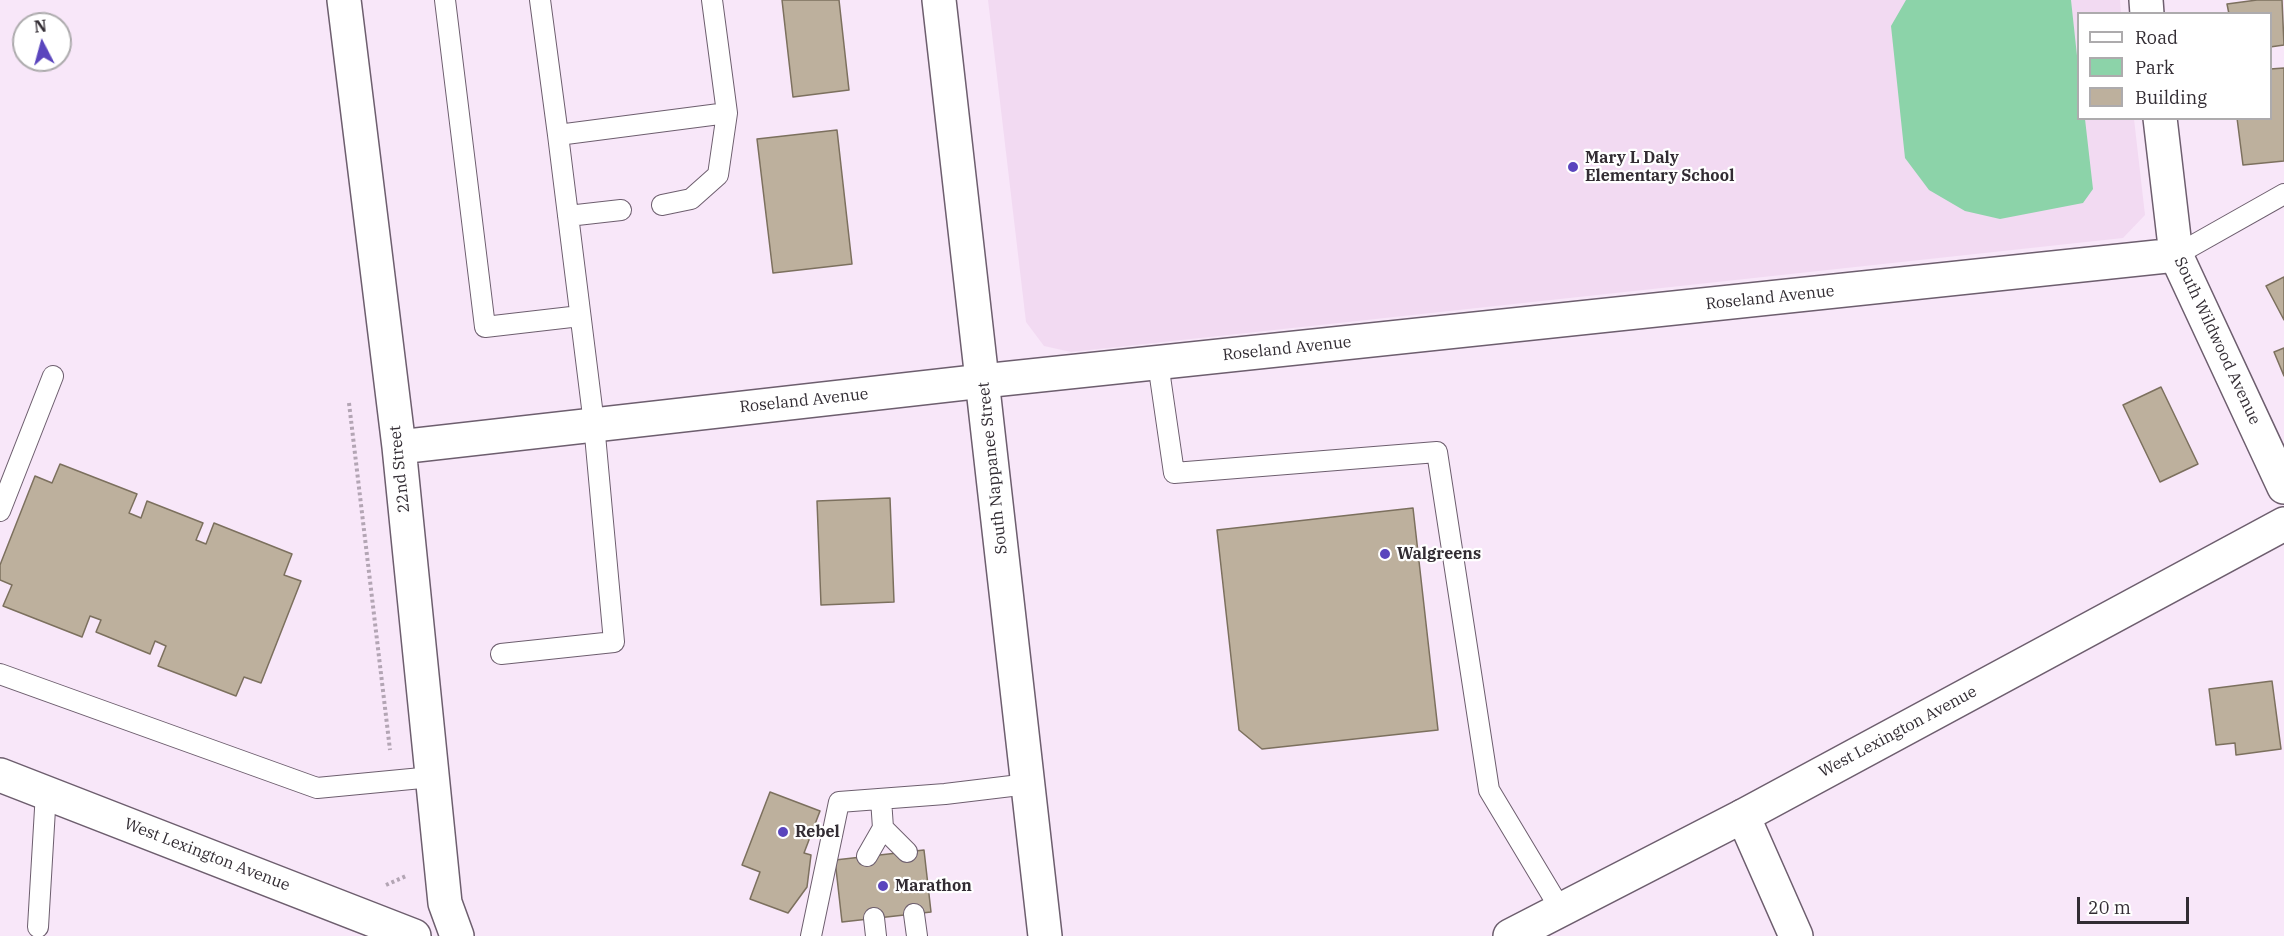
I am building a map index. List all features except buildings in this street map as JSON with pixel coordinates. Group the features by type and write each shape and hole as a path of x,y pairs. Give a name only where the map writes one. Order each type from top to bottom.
{"street":[{"name":"22nd Street","path":"344,0 399,447 445,903 457,936"},
{"name":"South Nappanee Street","path":"939,0 1045,936"},
{"name":"South Wildwood Avenue","path":"2160,120 2176,255 2284,487"},
{"name":"Roseland Avenue","path":"399,447 983,381 2176,255"},
{"name":"West Lexington Avenue","path":"1510,936 1743,816 2284,524"},
{"name":"West Lexington Avenue","path":"0,774 414,936"},
{"path":"1743,816 1796,936"}],"lane":[{"path":"446,0 485,327 580,316"},
{"path":"501,654 614,642 594,424 540,0"},
{"path":"662,205 691,200 718,175 727,113 712,0"},
{"path":"558,135 727,113"},
{"path":"2176,255 2284,194"},
{"path":"568,216 621,210"},
{"path":"1158,363 1174,473 1437,452 1490,790 1561,910"},
{"path":"0,511 52,376"},
{"path":"0,674 318,788 432,777"},
{"path":"811,936 839,802 1028,784"},
{"path":"38,927 45,792"},
{"path":"867,856 883,828 881,799"},
{"path":"883,828 906,852"},
{"path":"914,914 917,936"}],"path":[{"path":"349,403 394,781"},
{"path":"386,886 406,878 405,867"}],"shaded area":[{"name":"Mary L Daly Elementary School","path":"988,0 2120,0 2121,12 2077,12 2077,120 2134,120 2145,215 2123,238 1071,352 1044,346 1026,322"}],"green space":[{"path":"1906,0 2071,0 2077,56 2077,120 2085,120 2093,189 2083,203 2000,219 1965,211 1929,190 1905,158 1891,26"}],"place":[{"name":"Mary L Daly Elementary School","path":"1573,167"},
{"name":"Walgreens","path":"1385,554"},
{"name":"Rebel","path":"783,832"},
{"name":"Marathon","path":"883,886"}]}
